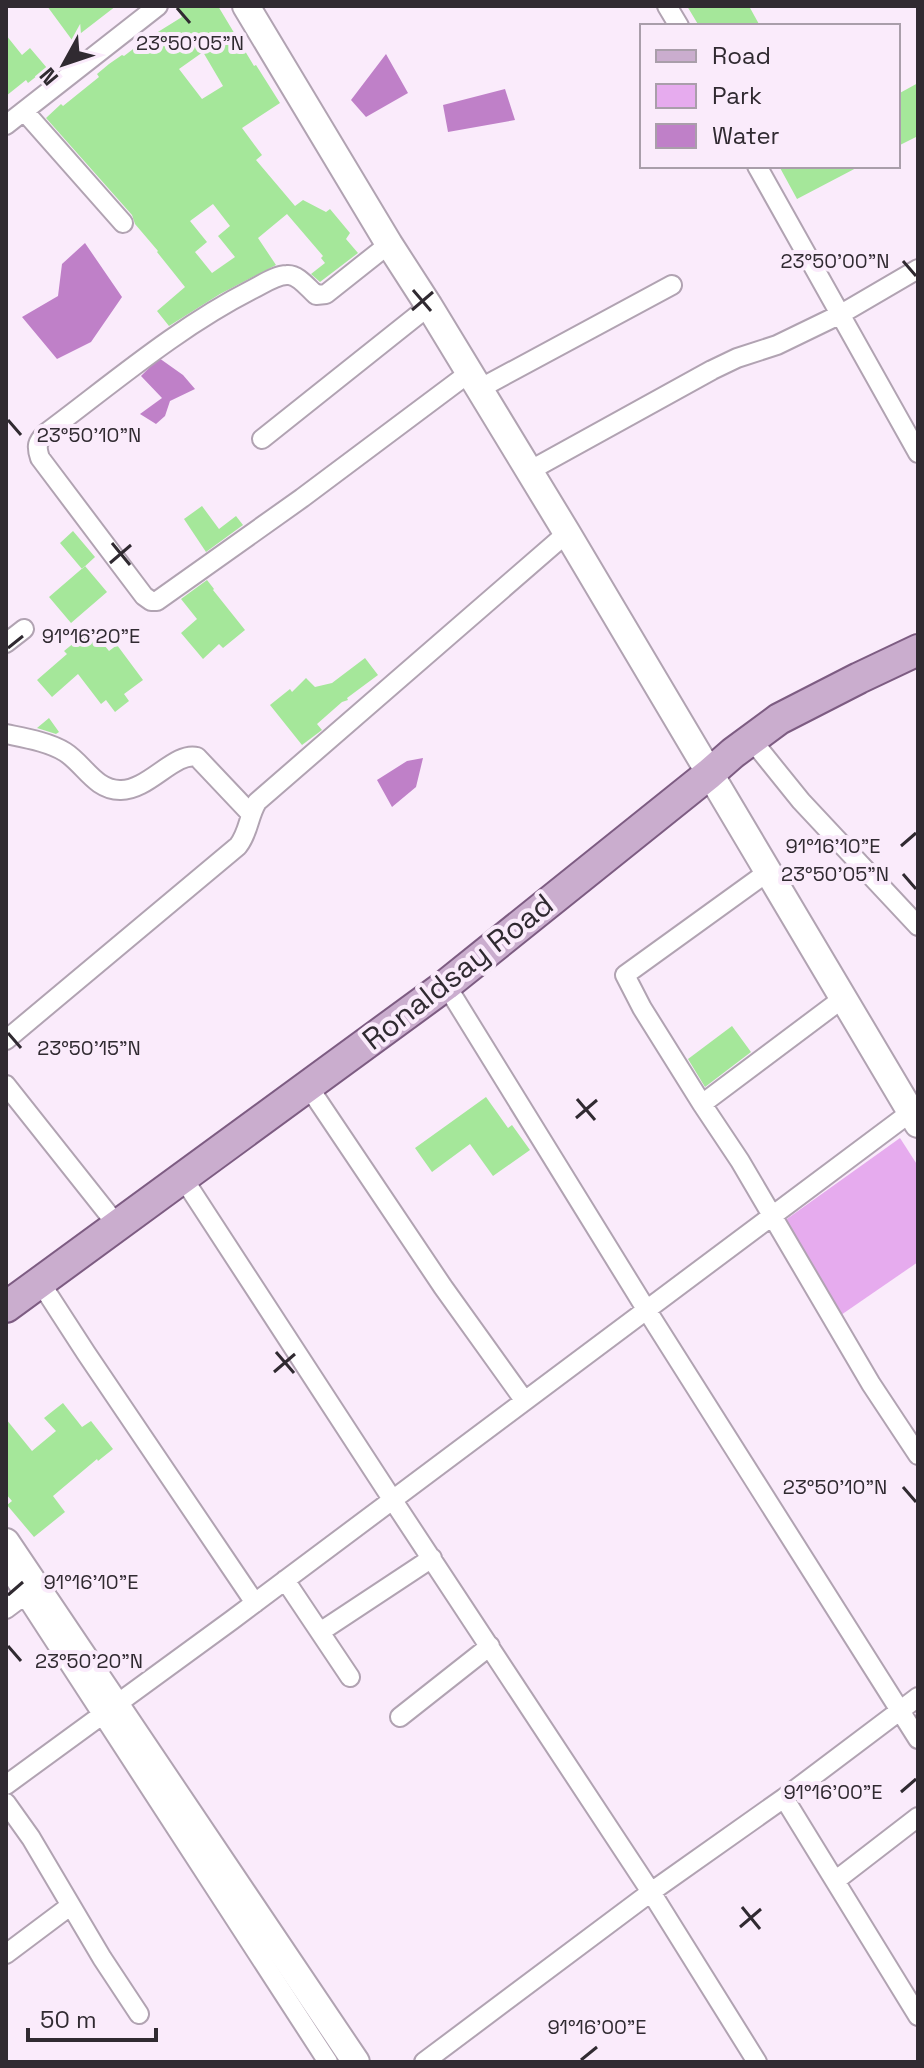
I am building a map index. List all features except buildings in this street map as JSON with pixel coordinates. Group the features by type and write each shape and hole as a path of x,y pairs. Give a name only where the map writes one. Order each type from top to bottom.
{"main road":[{"name":"Ronaldsay Road","path":"6,1307 446,985 751,739 779,719 918,650"}],"street":[{"path":"6,125 158,6"},
{"path":"6,1785 255,1603 771,1216 914,1118 567,533 246,6"},
{"path":"667,6 678,24"},
{"path":"24,111 123,223"},
{"path":"758,168 918,453"},
{"path":"389,244 326,294 316,295 296,277 283,275 219,307 39,440 40,458 144,596 151,601 157,601 474,381 672,285"},
{"path":"529,471 737,358 777,345 841,314 918,269"},
{"path":"262,439 429,306"},
{"path":"6,1040 238,846 245,838 250,813 257,802 567,533"},
{"path":"6,643 24,629"},
{"path":"6,734 65,751 109,789 136,789 185,757 197,757 250,813"},
{"path":"751,739 801,801 918,926"},
{"path":"769,871 625,975 642,1008 740,1161 864,1373 918,1455"},
{"path":"446,985 918,1739"},
{"path":"702,1104 842,999"},
{"path":"6,1085 117,1225"},
{"path":"308,1086 443,1287 524,1400"},
{"path":"183,1178 651,1892 757,2062"},
{"path":"40,1282 255,1603"},
{"path":"11,1550 30,1591 109,1710 356,2062"},
{"path":"320,1632 432,1558"},
{"path":"285,1580 350,1677"},
{"path":"6,1609 30,1591"},
{"path":"400,1717 490,1646"},
{"path":"424,2062 918,1697"},
{"path":"109,1710 328,2062"},
{"path":"784,1798 918,2016"},
{"path":"6,1803 31,1838 139,2014"},
{"path":"835,1881 918,1817"},
{"path":"6,1954 70,1906"}],"green space":[{"path":"900,1138 918,1166 918,1262 841,1315 784,1221"}],"water":[{"path":"386,54 408,93 366,117 351,100"},
{"path":"505,89 515,120 448,132 443,105"},
{"path":"85,243 122,297 91,342 57,359 22,317 58,296 62,264"},
{"path":"159,358 183,375 195,389 170,401 165,416 156,424 140,414 162,398 141,376"},
{"path":"423,758 416,787 392,807 377,780 407,761"}]}
